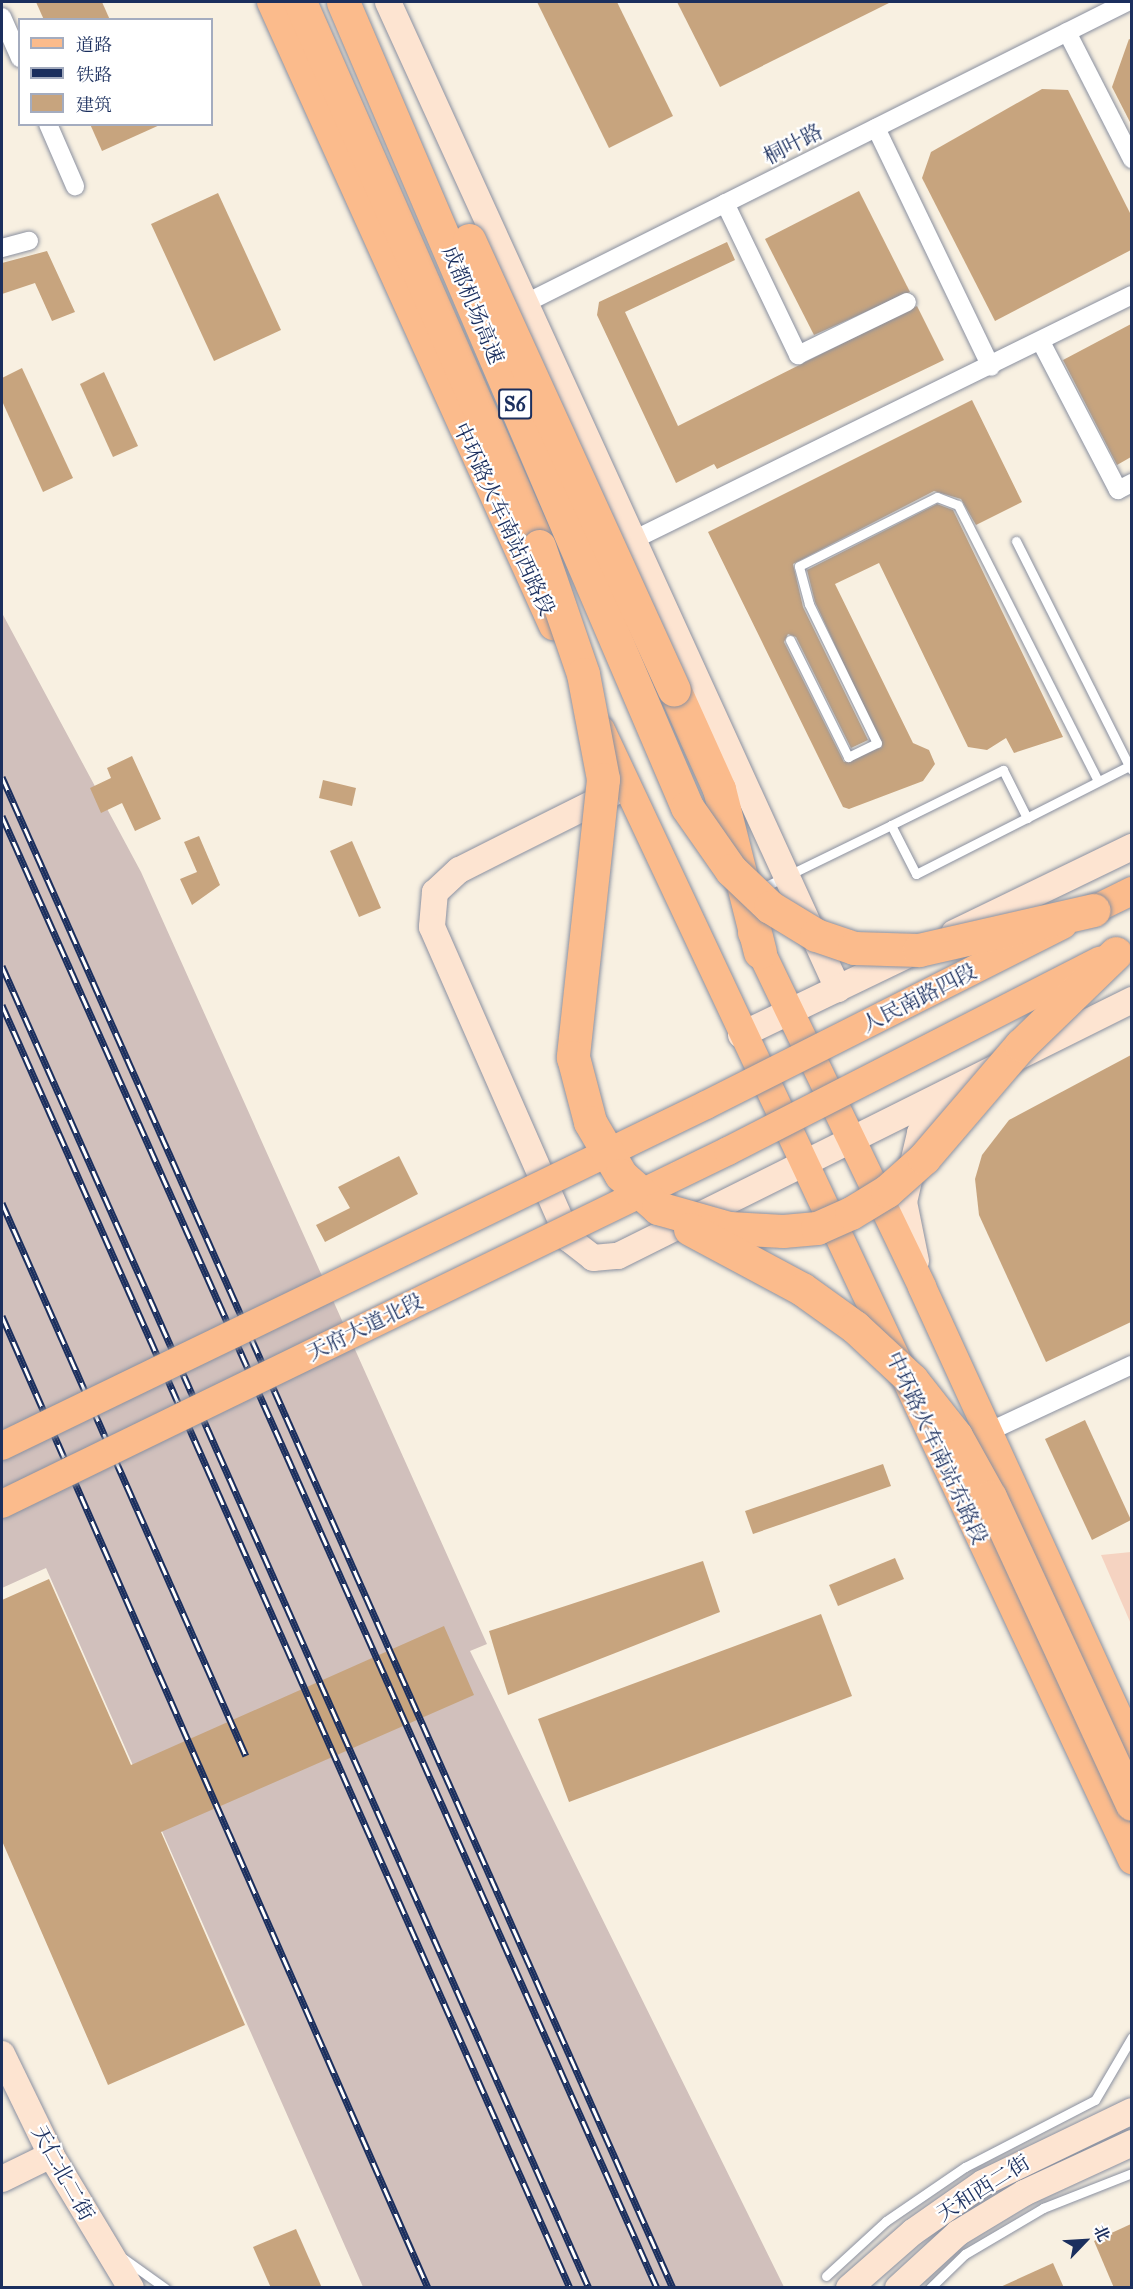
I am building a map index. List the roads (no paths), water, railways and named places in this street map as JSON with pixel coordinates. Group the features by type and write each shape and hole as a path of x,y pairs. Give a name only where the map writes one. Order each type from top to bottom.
{"highway":[{"name":"成都机场高速","path":"300,2 539,546 583,674 603,779 573,1057 590,1122 621,1176 658,1208 720,1248 802,1289 855,1327 912,1380 956,1436 990,1497 1131,1804"},
{"name":"成都机场高速","path":"343,2 687,807 731,870 770,907 816,935 854,948 919,950 1092,910"},
{"path":"352,2 450,198 719,789 742,898 760,952"},
{"path":"658,1208 729,1228 783,1231 817,1228 851,1213 887,1191 924,1158 1021,1045 1124,949"}],"main road":[{"name":"中环路火车南站西路段","path":"271,2 741,1035"},
{"path":"333,2 479,327 582,564 742,898"},
{"name":"人民南路四段","path":"2,1446 706,1105 1131,891"},
{"name":"天府大道北段","path":"2,1504 728,1151 1124,949"},
{"path":"760,952 850,1143 922,1287 1131,1746"},
{"name":"中环路火车南站东路段","path":"741,1035 1131,1860"}],"street":[{"path":"388,2 527,302 838,989"},
{"name":"桐叶路","path":"479,327 1127,2"},
{"path":"2,16 18,53"},
{"path":"1067,32 1131,159"},
{"path":"49,126 75,186"},
{"path":"876,128 991,367"},
{"path":"725,203 798,355 907,302"},
{"path":"2,248 29,241"},
{"path":"582,564 991,367 1131,295"},
{"path":"1041,342 1118,490 1131,483"},
{"path":"627,786 459,870 435,892 432,927 569,1239 593,1258 618,1256 804,1167 1131,1000"},
{"name":"人民南路四段","path":"741,1035 1131,847"},
{"path":"922,1287 904,1202 920,1133 946,1093"},
{"path":"988,1432 1131,1365"},
{"name":"天仁北二街","path":"2,2054 51,2155 102,2244 131,2288"},
{"name":"天和西二街","path":"849,2288 913,2232 983,2183 1131,2111"},
{"path":"898,2288 958,2233 1024,2193 1131,2144"},
{"path":"2,2180 51,2155"}],"lane":[{"path":"790,640 848,757 877,743 809,604 799,567 937,497 958,505 1098,781"},
{"path":"891,825 916,874 1098,781 1130,768 1016,541"},
{"path":"742,898 1003,770 1027,818"},
{"path":"826,2276 886,2221 965,2167 1095,2100 1131,2037"},
{"path":"930,2288 965,2254 1043,2208 1131,2173"},
{"path":"102,2244 165,2288"}],"railway":[{"path":"2,777 673,2288"},
{"path":"2,816 657,2288"},
{"path":"2,966 589,2288"},
{"path":"2,1005 570,2288"},
{"path":"2,1203 246,1756"},
{"path":"2,1316 428,2288"}]}
